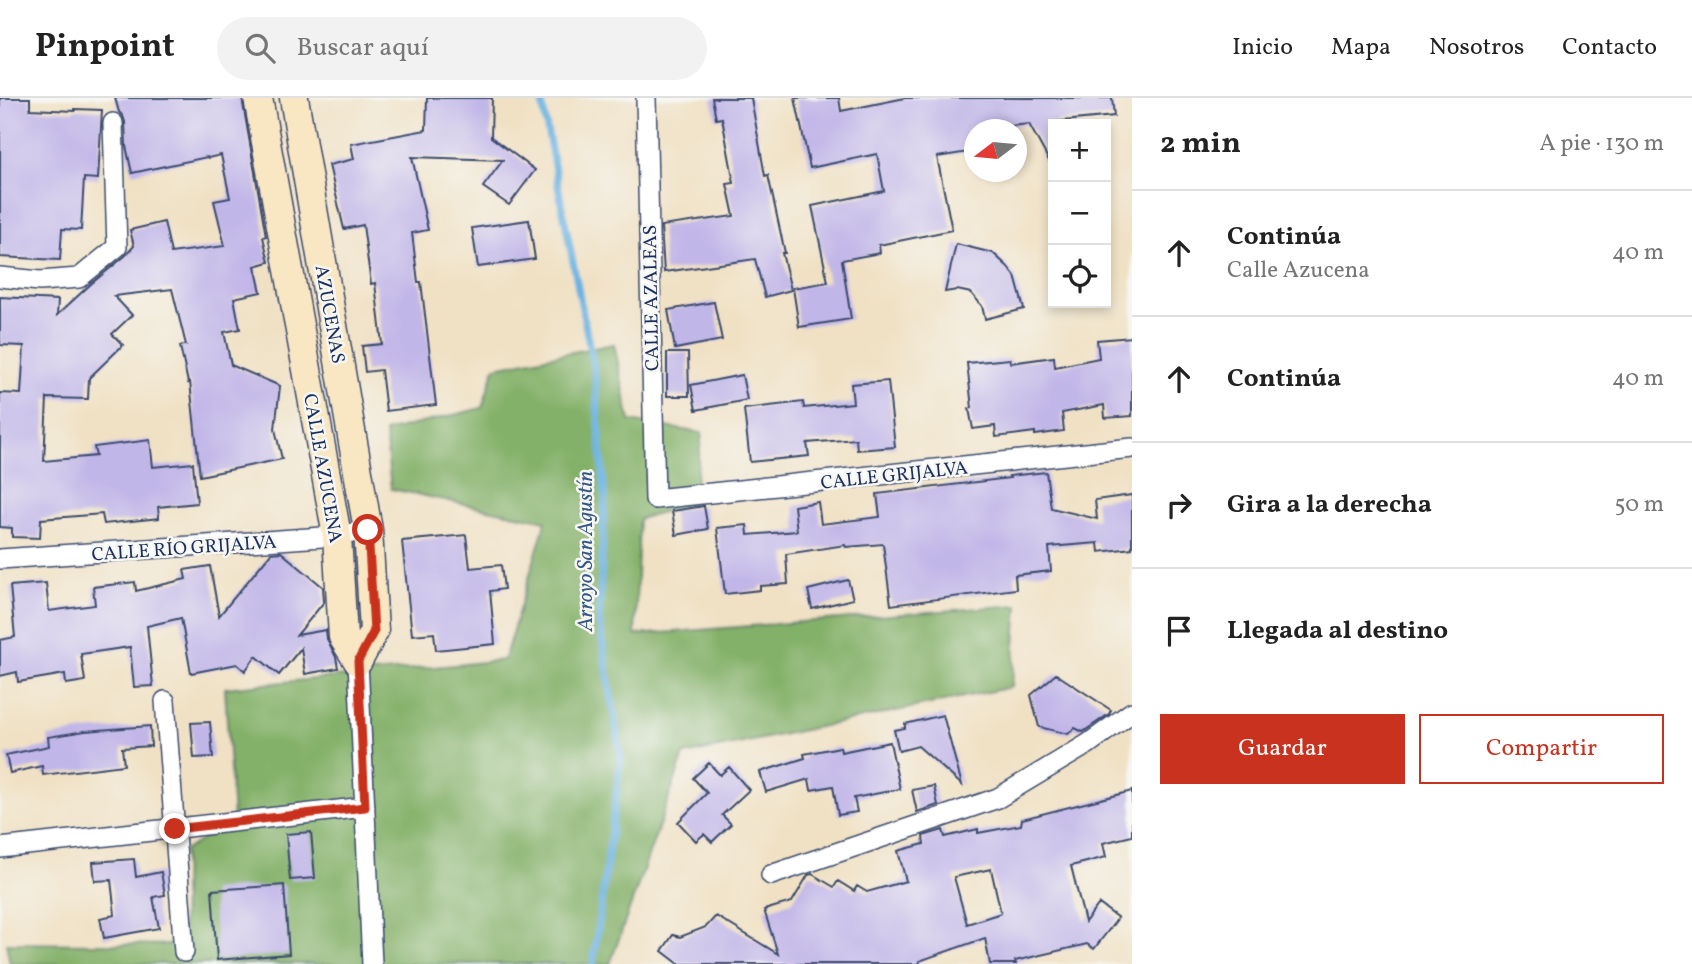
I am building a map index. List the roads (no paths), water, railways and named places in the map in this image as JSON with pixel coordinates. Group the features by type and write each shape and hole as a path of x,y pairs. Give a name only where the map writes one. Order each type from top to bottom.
{"street":[{"name":"CALLE AZUCENA","path":"258,98 337,537 343,637 358,661 374,631 368,530"},
{"name":"AZUCENAS","path":"294,98 368,530"},
{"name":"CALLE AZALEAS","path":"646,98 655,499"},
{"path":"0,277 40,281 79,278 117,247 113,123"},
{"name":"CALLE GRIJALVA","path":"655,499 1132,448"},
{"name":"CALLE RÍO GRIJALVA","path":"0,559 337,537 368,530"},
{"path":"358,661 372,964"},
{"path":"165,701 184,952"},
{"path":"771,875 998,798 1087,744 1132,712"},
{"path":"0,848 365,807"}],"waterway":[{"name":"Arroyo San Agustín","path":"541,98 594,370 605,497 599,620 621,757 593,964"}]}
